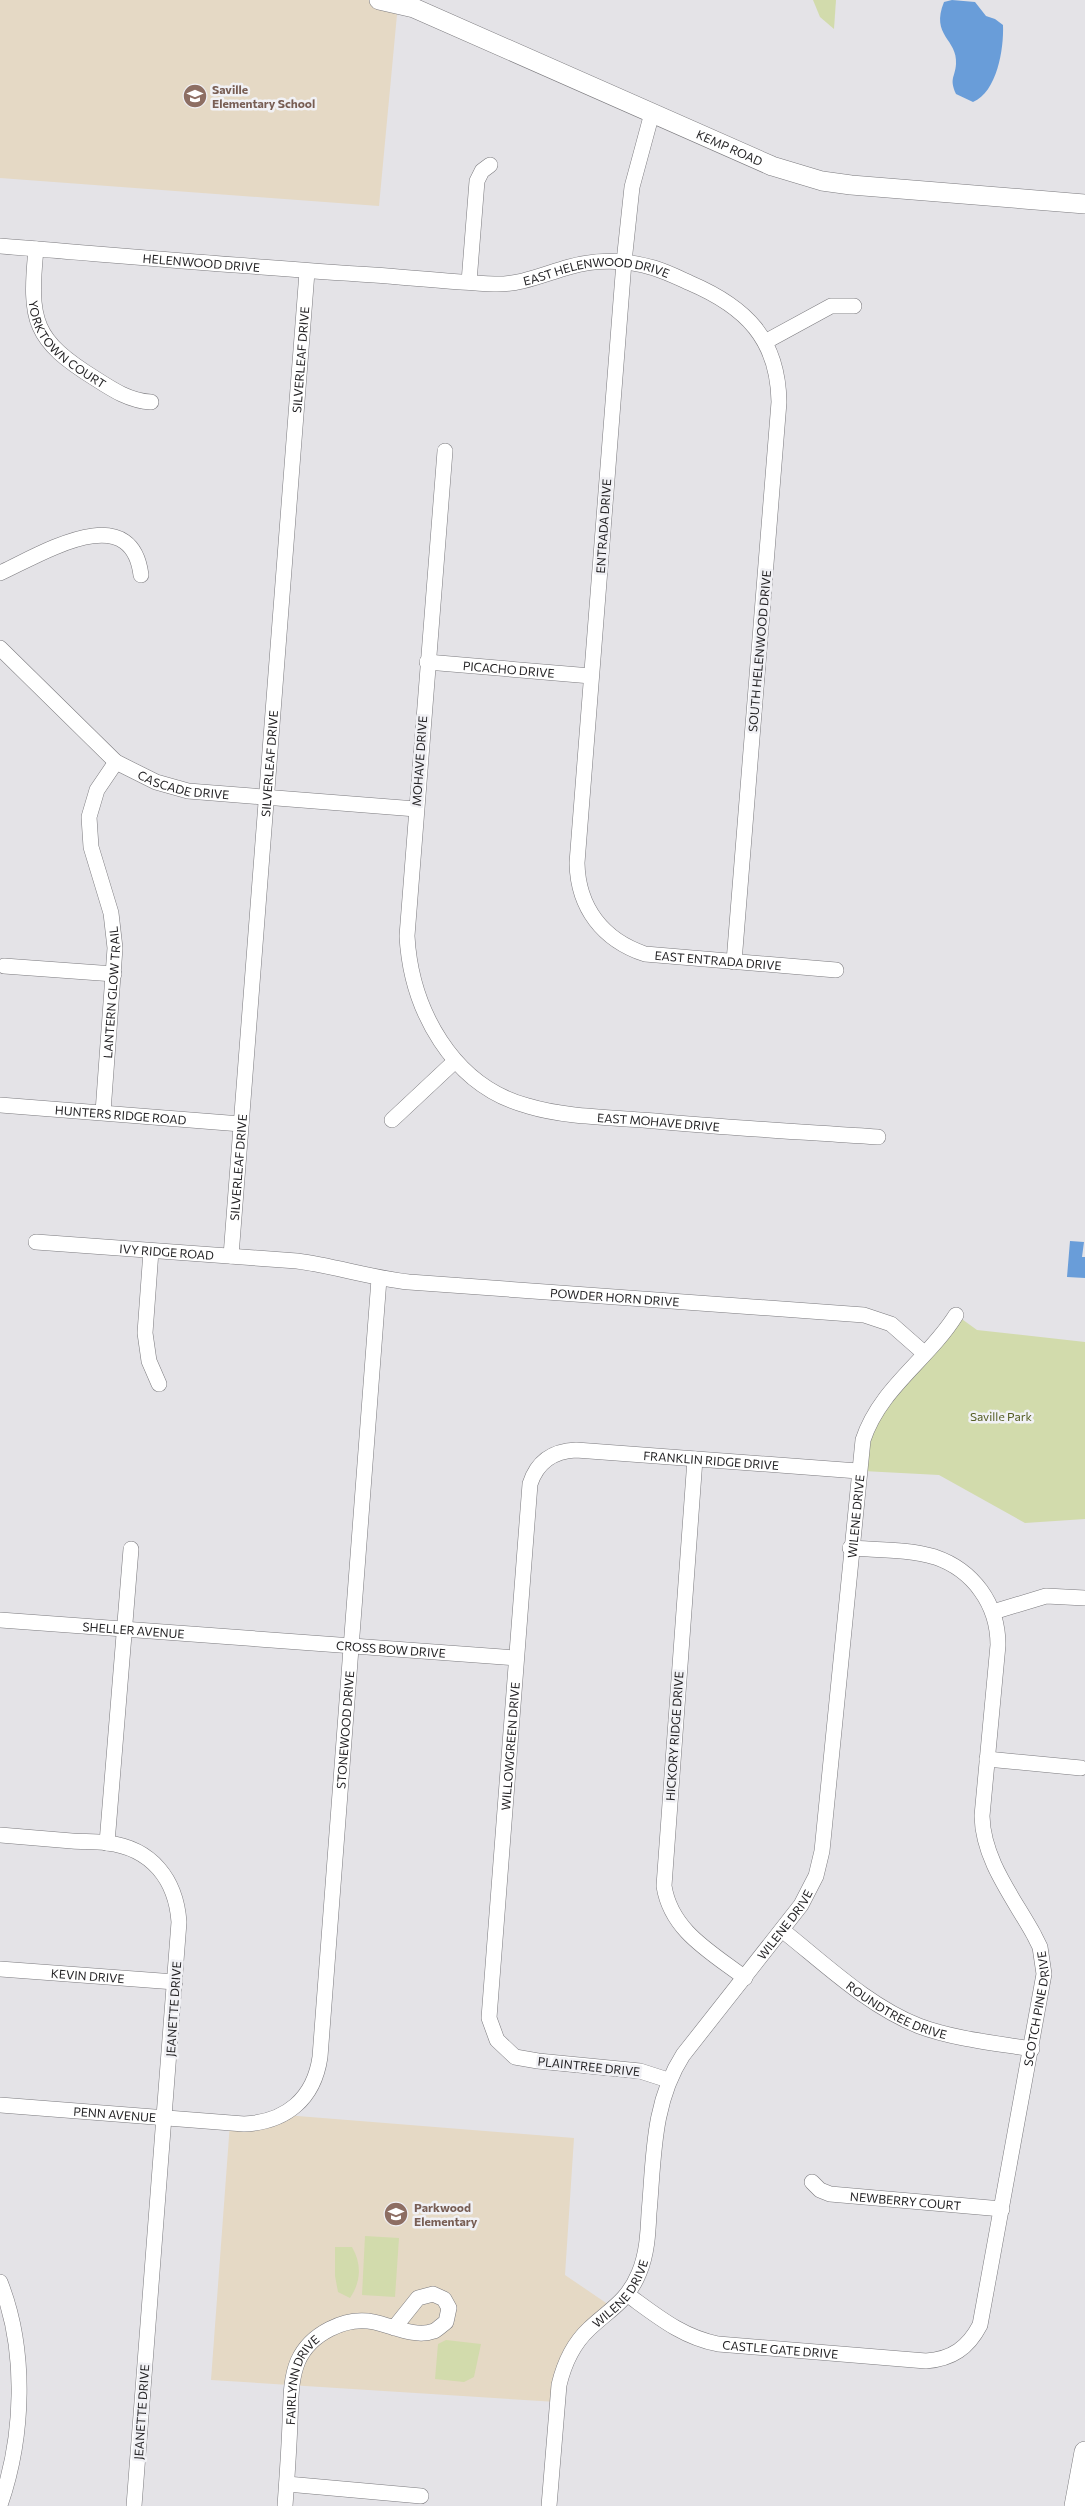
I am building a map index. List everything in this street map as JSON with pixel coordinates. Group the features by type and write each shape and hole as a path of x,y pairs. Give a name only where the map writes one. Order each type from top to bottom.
{"highway":[{"path":"1075,2506 1085,2452"}],"main road":[{"name":"KEMP ROAD","path":"379,0 414,8 772,166 822,180 1085,204"}],"street":[{"name":"ENTRADA DRIVE","path":"606,933 586,907 577,877 624,262 632,187 652,113"},
{"path":"469,282 477,181 482,171 490,165"},
{"name":"HELENWOOD DRIVE","path":"0,246 307,272 404,278"},
{"name":"YORKTOWN COURT","path":"36,249 32,282 35,314 43,334 53,348 65,360 114,391 131,398 152,402"},
{"name":"EAST HELENWOOD DRIVE","path":"404,278 469,282 515,282 583,264 624,262 657,269 718,296 747,317 765,342"},
{"name":"SILVERLEAF DRIVE","path":"231,1256 307,272"},
{"path":"765,342 831,306 854,306"},
{"name":"SOUTH HELENWOOD DRIVE","path":"734,962 779,402 776,371 765,342"},
{"name":"MOHAVE DRIVE","path":"445,451 407,936 409,961 416,990 428,1022 454,1062"},
{"path":"0,573 64,544 96,534 119,538 126,542 136,553 141,575"},
{"name":"CASCADE DRIVE","path":"0,648 116,762 156,782 173,788 416,809"},
{"name":"PICACHO DRIVE","path":"427,662 591,676"},
{"name":"LANTERN GLOW TRAIL","path":"103,1112 115,948 112,913 92,847 89,817 94,797 104,777 116,762"},
{"name":"EAST ENTRADA DRIVE","path":"606,933 628,949 645,954 836,970"},
{"path":"4,966 114,974"},
{"path":"392,1120 454,1062"},
{"name":"EAST MOHAVE DRIVE","path":"454,1062 487,1086 512,1101 548,1111 700,1125 878,1137"},
{"name":"HUNTERS RIDGE ROAD","path":"0,1105 241,1124"},
{"name":"IVY RIDGE ROAD","path":"36,1242 297,1261"},
{"path":"152,1251 145,1333 149,1361 159,1384"},
{"name":"POWDER HORN DRIVE","path":"297,1261 319,1264 379,1278 864,1315 891,1324 924,1353"},
{"name":"STONEWOOD DRIVE","path":"230,2123 262,2123 284,2115 308,2092 318,2067 379,1278"},
{"name":"WILENE DRIVE","path":"549,2506 559,2385 564,2367 582,2336 615,2309 628,2294 639,2273 646,2250 656,2121 668,2080 683,2055 782,1930 808,1894 816,1876 822,1851 850,1548 863,1440 874,1413 891,1390 944,1333 956,1315"},
{"name":"FRANKLIN RIDGE DRIVE","path":"565,1450 858,1471"},
{"name":"WILLOWGREEN DRIVE","path":"510,2053 496,2040 491,2030 488,2012 530,1484 535,1472 543,1462 565,1450"},
{"name":"HICKORY RIDGE DRIVE","path":"695,1459 664,1886 669,1908 682,1928 745,1978"},
{"name":"SCOTCH PINE DRIVE","path":"850,1548 921,1554 946,1562 961,1570 975,1582 993,1612 998,1644 982,1816 984,1838 992,1863 1034,1934 1043,1961 1043,1986 980,2325 963,2348 947,2358"},
{"path":"107,1843 131,1549"},
{"path":"993,1612 1046,1596 1085,1598"},
{"name":"SHELLER AVENUE","path":"0,1620 267,1640"},
{"name":"CROSS BOW DRIVE","path":"267,1640 516,1658"},
{"path":"987,1759 1081,1768"},
{"name":"JEANETTE DRIVE","path":"0,1835 107,1843 121,1846 144,1856 163,1872 170,1882 178,1905 179,1922 175,1982 134,2506"},
{"name":"ROUNDTREE DRIVE","path":"782,1930 879,2005 902,2019 941,2033 1032,2049"},
{"name":"KEVIN DRIVE","path":"0,1968 175,1982"},
{"name":"PLAINTREE DRIVE","path":"510,2053 524,2060 640,2071 668,2080"},
{"name":"PENN AVENUE","path":"0,2105 230,2123"},
{"name":"NEWBERRY COURT","path":"812,2182 820,2190 830,2194 1002,2209"},
{"path":"0,2282 15,2344 18,2395 14,2447 0,2505"},
{"name":"CASTLE GATE DRIVE","path":"628,2294 678,2331 700,2340 718,2344 926,2361 947,2358"},
{"name":"FAIRLYNN DRIVE","path":"285,2506 292,2385 299,2360 315,2339 331,2328 350,2322 373,2322 394,2328"},
{"path":"287,2484 421,2496"}],"shaded area":[{"name":"Saville Elementary School","path":"0,0 379,0 398,4 379,206 0,178"},
{"name":"Parkwood Elementary","path":"285,2115 574,2138 565,2275 615,2309 588,2330 557,2402 211,2380 230,2123"}],"green space":[{"path":"813,0 836,0 834,29 820,17"},
{"name":"Saville Park","path":"959,1317 977,1330 1085,1342 1085,1519 1025,1523 939,1475 863,1471 872,1428"},
{"path":"365,2236 399,2238 395,2297 362,2295"},
{"path":"335,2247 352,2247 359,2266 358,2279 350,2298 338,2292 335,2276"},
{"path":"446,2340 481,2344 474,2377 464,2382 435,2379 438,2344"}],"water":[{"path":"952,0 975,2 986,16 995,19 1003,25 1000,57 993,80 981,97 973,102 956,94 953,85 956,64 955,56 940,23 944,2"},
{"path":"1070,1241 1084,1242 1082,1257 1085,1257 1085,1278 1067,1277"}],"place":[{"name":"Saville Elementary School","path":"195,96"},
{"name":"Parkwood Elementary","path":"396,2214"}]}
